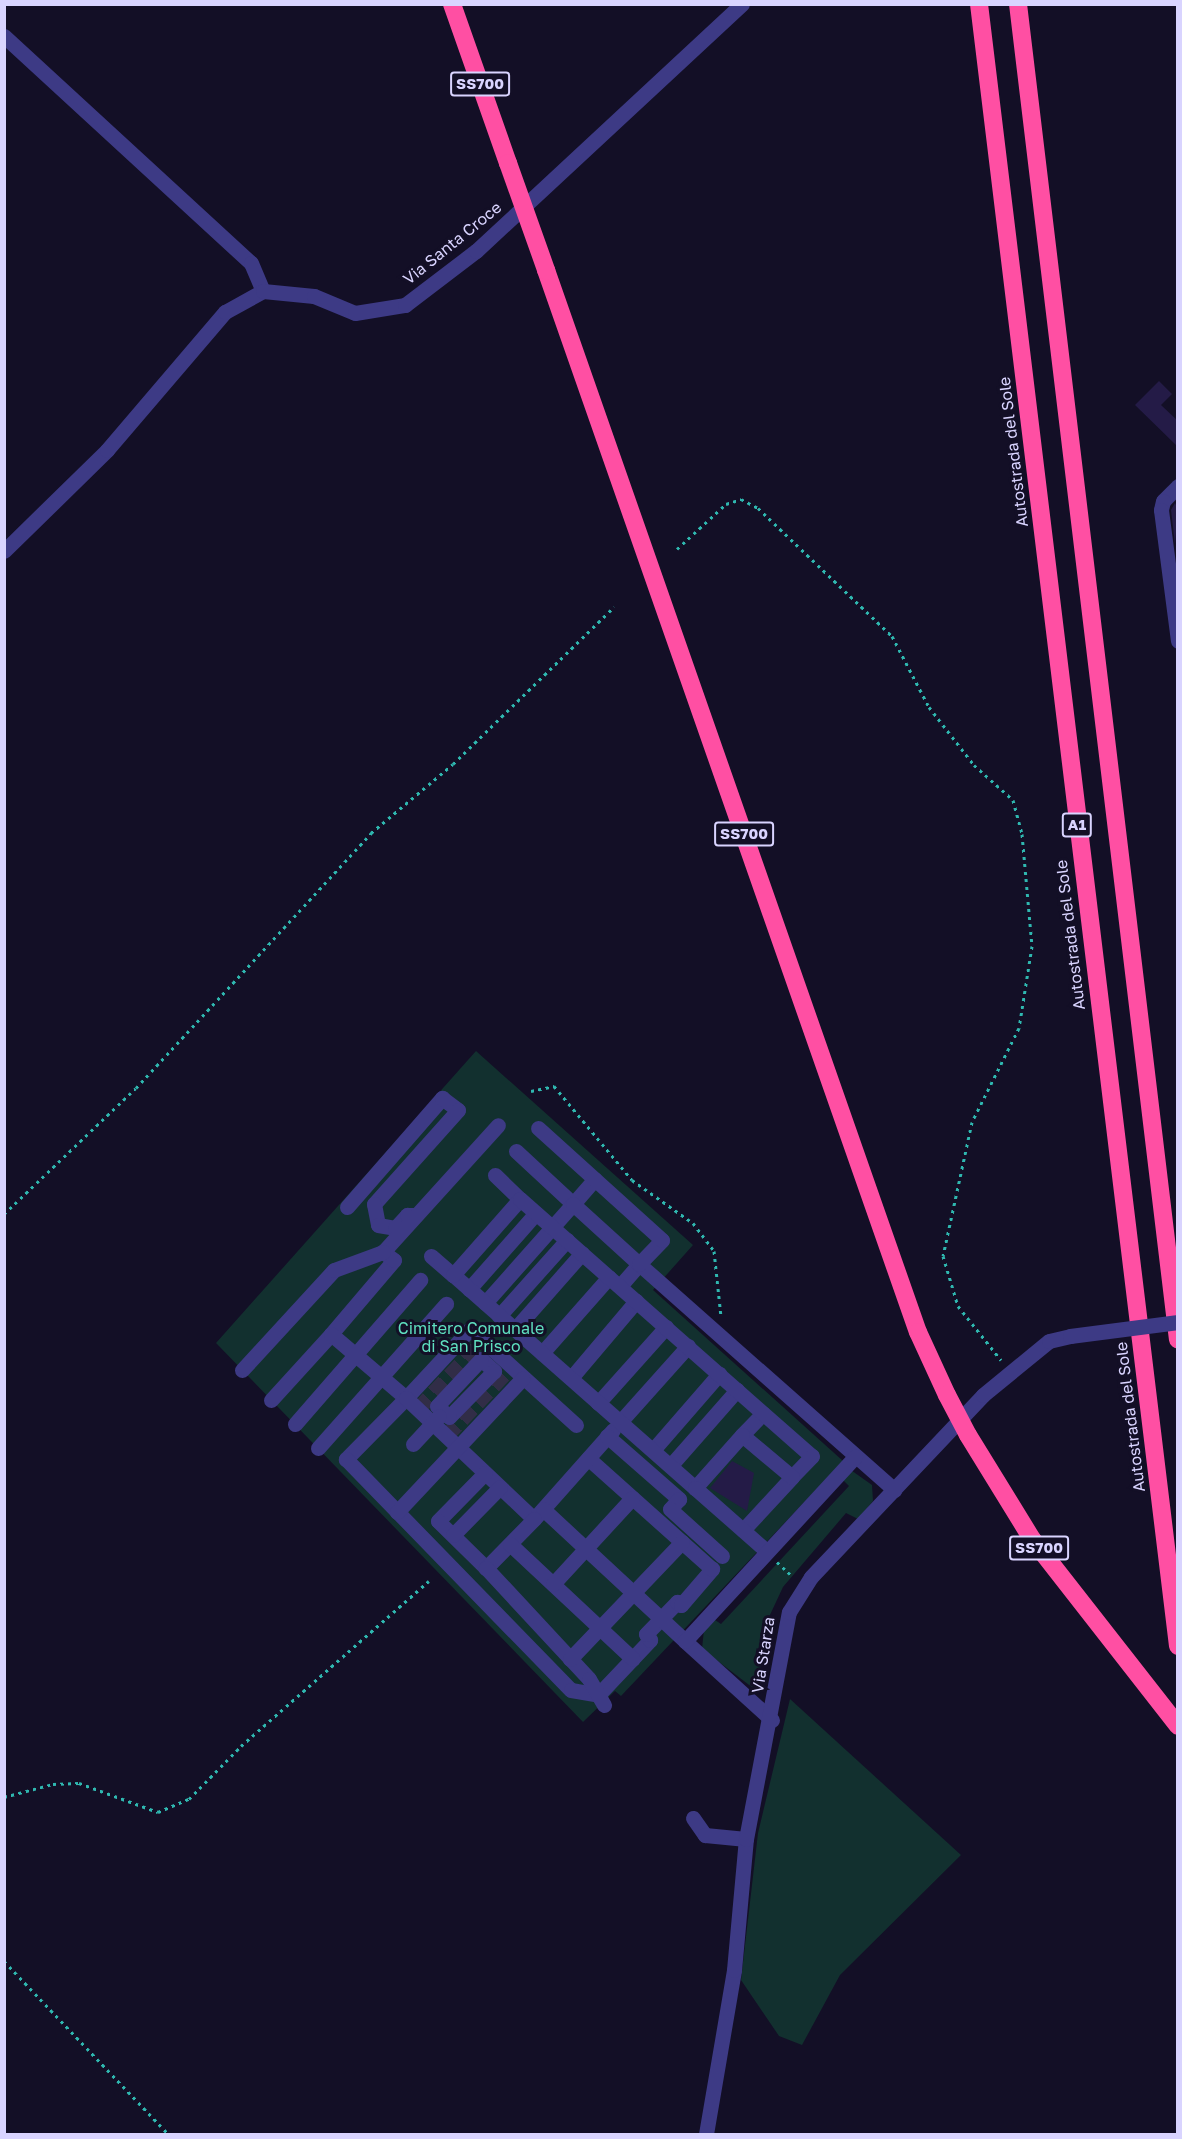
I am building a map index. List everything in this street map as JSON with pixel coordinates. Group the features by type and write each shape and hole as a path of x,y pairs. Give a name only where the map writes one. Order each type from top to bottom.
{"highway":[{"name":"SS700","path":"452,4 918,1332 968,1435 1032,1539 1119,1657 1178,1726"},
{"name":"Autostrada del Sole","path":"979,4 1178,1646"},
{"name":"A1","path":"1018,4 1178,1339"}],"street":[{"name":"Via Santa Croce","path":"262,291 314,296 355,313 405,305 476,251 742,4"},
{"path":"4,36 251,263 262,291 225,312 107,450 4,551"},
{"path":"1178,486 1163,501 1161,510 1178,641"},
{"path":"347,1207 442,1098 458,1110 374,1204 378,1225 395,1228 407,1215 416,1215"},
{"path":"242,1370 334,1270 353,1259 383,1252 498,1125"},
{"path":"538,1128 662,1240 639,1264 614,1282 542,1353"},
{"path":"516,1150 659,1282 894,1490"},
{"path":"495,1175 812,1456 743,1530"},
{"path":"485,1304 595,1179"},
{"path":"453,1275 520,1198"},
{"path":"469,1289 537,1213"},
{"path":"499,1316 567,1240"},
{"path":"271,1400 394,1260 383,1252"},
{"path":"515,1329 582,1252"},
{"path":"430,1256 598,1403 613,1429 679,1499 670,1509 722,1556"},
{"path":"295,1424 420,1280"},
{"path":"570,1378 636,1301"},
{"path":"318,1448 446,1305"},
{"name":"Via Starza","path":"706,2134 734,1970 746,1839 772,1720 789,1612 811,1577 894,1490 1010,1371 1049,1341 1070,1336 1178,1322"},
{"path":"492,1360 471,1323 406,1398 346,1459 571,1690 601,1700"},
{"path":"598,1403 666,1327"},
{"path":"331,1334 406,1398 438,1417 458,1447 500,1487 586,1549 772,1720"},
{"path":"486,1568 538,1514 688,1346"},
{"path":"413,1444 438,1417 437,1406 481,1359 492,1360 522,1378 576,1425"},
{"path":"653,1450 719,1374"},
{"path":"398,1512 522,1378"},
{"path":"671,1466 737,1389"},
{"path":"695,1488 763,1413"},
{"path":"613,1429 653,1450 762,1547"},
{"path":"742,1435 792,1477"},
{"path":"685,1641 855,1457"},
{"path":"588,1458 712,1569 681,1605 677,1602 646,1634 651,1640 601,1700"},
{"path":"485,1473 438,1521 486,1568 570,1659 601,1700"},
{"path":"453,1535 500,1487"},
{"path":"553,1584 632,1498"},
{"path":"570,1659 601,1629 681,1542"},
{"path":"510,1544 633,1659"},
{"path":"693,1818 705,1835 746,1839"}],"path":[{"path":"677,549 726,504 741,498 758,508 892,636 929,707 974,765 1013,800 1022,834 1032,946 1019,1028 972,1122 943,1256 958,1306 1010,1371"},
{"path":"4,1214 136,1088 371,833 453,764 614,607"},
{"path":"531,1091 554,1086 632,1180 693,1223 714,1251 724,1339"},
{"path":"774,1558 793,1577"},
{"path":"4,1797 53,1784 79,1783 158,1812 189,1799 241,1746 429,1581"},
{"path":"4,1961 168,2134"}],"green space":[{"name":"Cimitero Comunale di San Prisco","path":"476,1051 693,1245 653,1290 843,1461 621,1696 615,1691 583,1722 216,1343"},
{"path":"848,1468 872,1485 873,1501 858,1519 846,1513 783,1587 769,1617 757,1691 702,1649 704,1629 712,1618 721,1624 849,1486 840,1477"},
{"path":"790,1699 961,1855 840,1975 802,2045 779,2036 741,1980 758,1833"}],"building":[{"path":"1159,381 1172,394 1161,405 1178,421 1178,447 1135,405"},
{"path":"1175,503 1178,509 1175,544 1171,510"},
{"path":"732,1461 754,1473 747,1511 710,1488"}],"tunnel":[{"path":"418,1409 483,1340"},
{"path":"446,1436 511,1367"}]}
